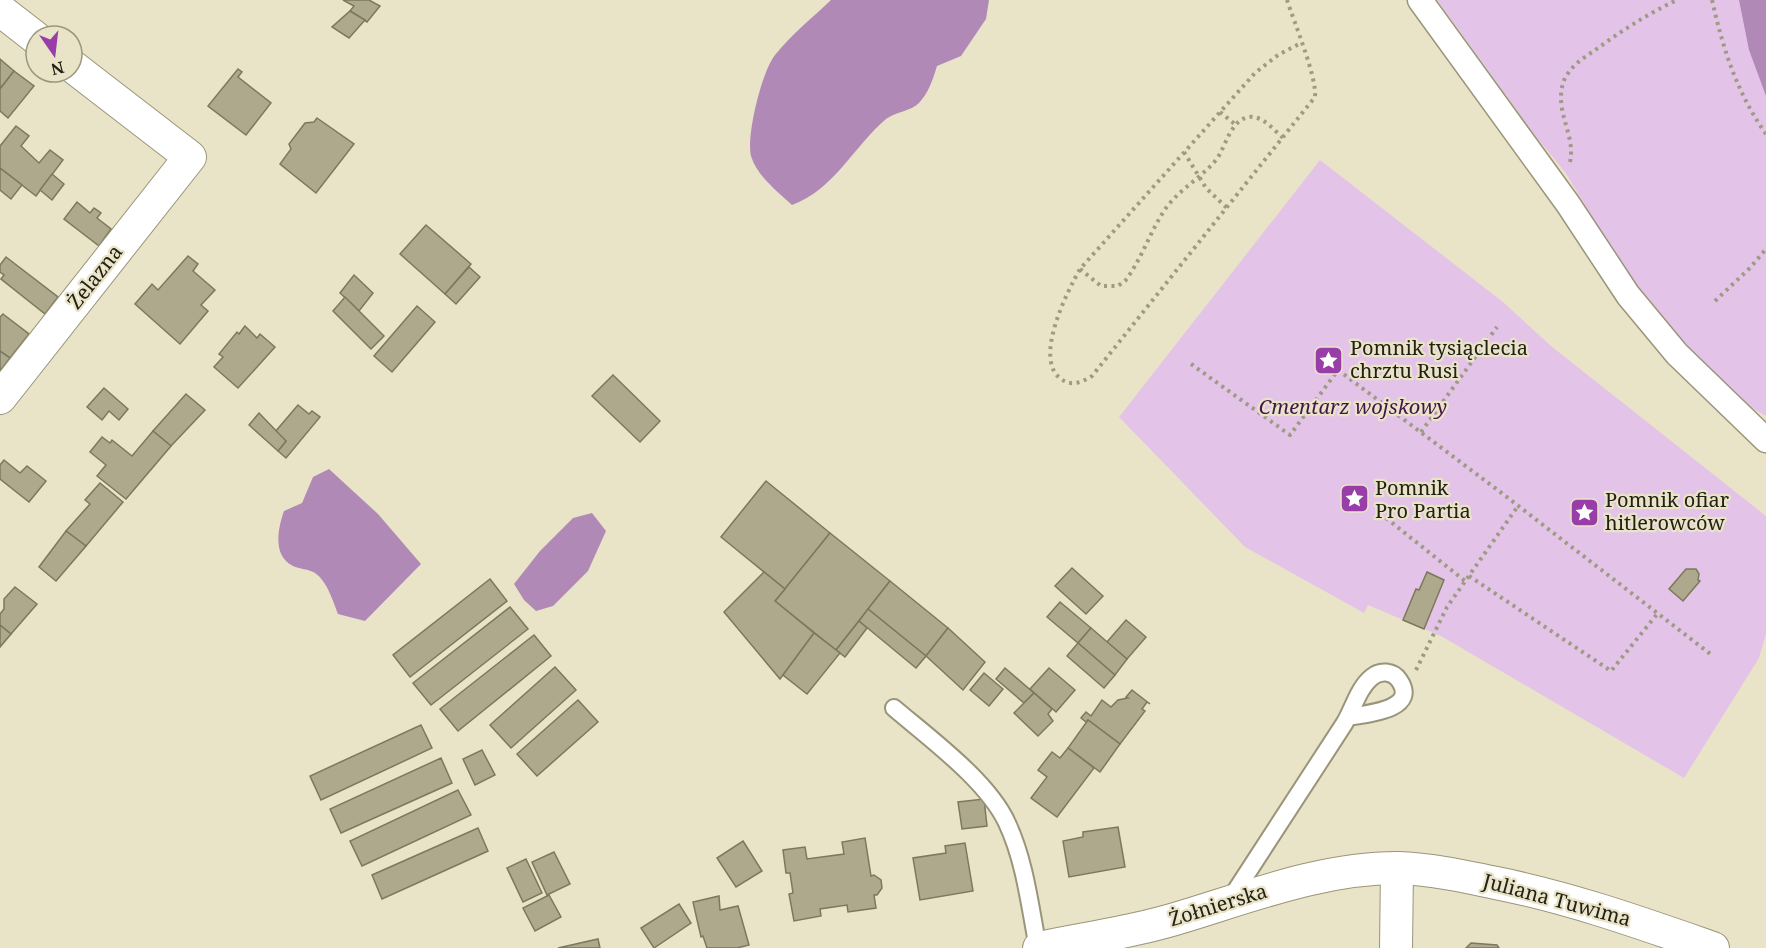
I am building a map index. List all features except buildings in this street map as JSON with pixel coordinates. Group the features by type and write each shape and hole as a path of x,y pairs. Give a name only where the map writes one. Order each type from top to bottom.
{"street":[{"path":"1420,0 1552,182 1628,296 1693,370 1766,440"},
{"path":"0,10 24,29"},
{"name":"Żelazna","path":"0,398 190,157 84,75"},
{"path":"1396,948 1397,868"},
{"name":"Żołnierska","path":"1038,948 1183,917 1269,889 1336,874 1397,868"},
{"name":"Juliana Tuwima","path":"1397,868 1464,876 1548,894 1588,905 1713,948"}],"lane":[{"path":"1228,902 1348,717 1364,687 1371,678 1379,673 1389,672 1398,678 1403,686 1403,695 1398,704 1391,709 1348,717"},
{"path":"894,708 983,786 1006,821 1019,856 1038,948"}],"path":[{"path":"1287,0 1301,42 1314,81 1315,97 1092,376 1076,383 1066,382 1059,378 1051,362 1055,325 1061,307 1080,269 1265,64 1301,42"},
{"path":"1552,182 1565,172 1571,160 1572,146 1561,102 1561,88 1568,73 1578,62 1617,34 1659,8 1677,0"},
{"path":"1712,0 1728,64 1738,87 1766,135"},
{"path":"1220,112 1236,125"},
{"path":"1080,269 1101,286 1118,286 1125,281 1166,208 1180,192 1215,161 1236,125 1249,117 1257,118 1283,138"},
{"path":"1184,152 1206,188 1227,208"},
{"path":"1715,301 1750,268 1766,249"},
{"path":"1421,432 1497,327"},
{"path":"1191,364 1290,435 1338,370 1713,657"},
{"path":"1403,686 1415,673 1440,620 1518,506"},
{"path":"1386,518 1465,581"},
{"path":"1469,576 1611,671 1658,613"}],"green space":[{"path":"1437,0 1766,0 1766,416 1752,408 1695,356 1647,303 1565,172 1537,138"},
{"name":"Cmentarz wojskowy","path":"1320,160 1503,302 1551,346 1766,516 1766,634 1759,658 1684,778 1441,636 1368,605 1364,613 1245,547 1119,417"}],"shaded area":[{"path":"831,0 989,0 986,19 961,56 937,66 928,90 919,103 886,119 820,189 792,205 768,183 754,163 750,147 753,119 760,89 775,55"},
{"path":"1739,0 1766,0 1766,96 1749,50"},
{"path":"329,469 378,514 421,564 365,621 338,614 323,581 313,572 295,567 286,561 279,549 280,525 284,511 302,503 313,477"},
{"path":"592,513 606,531 588,571 553,606 536,611 524,600 514,584 540,551 573,518"}],"place":[{"name":"Pomnik tysiąclecia chrztu Rusi","path":"1329,360"},
{"name":"Pomnik Pro Partia","path":"1354,499"},
{"name":"Pomnik ofiar hitlerowców","path":"1584,512"}]}
